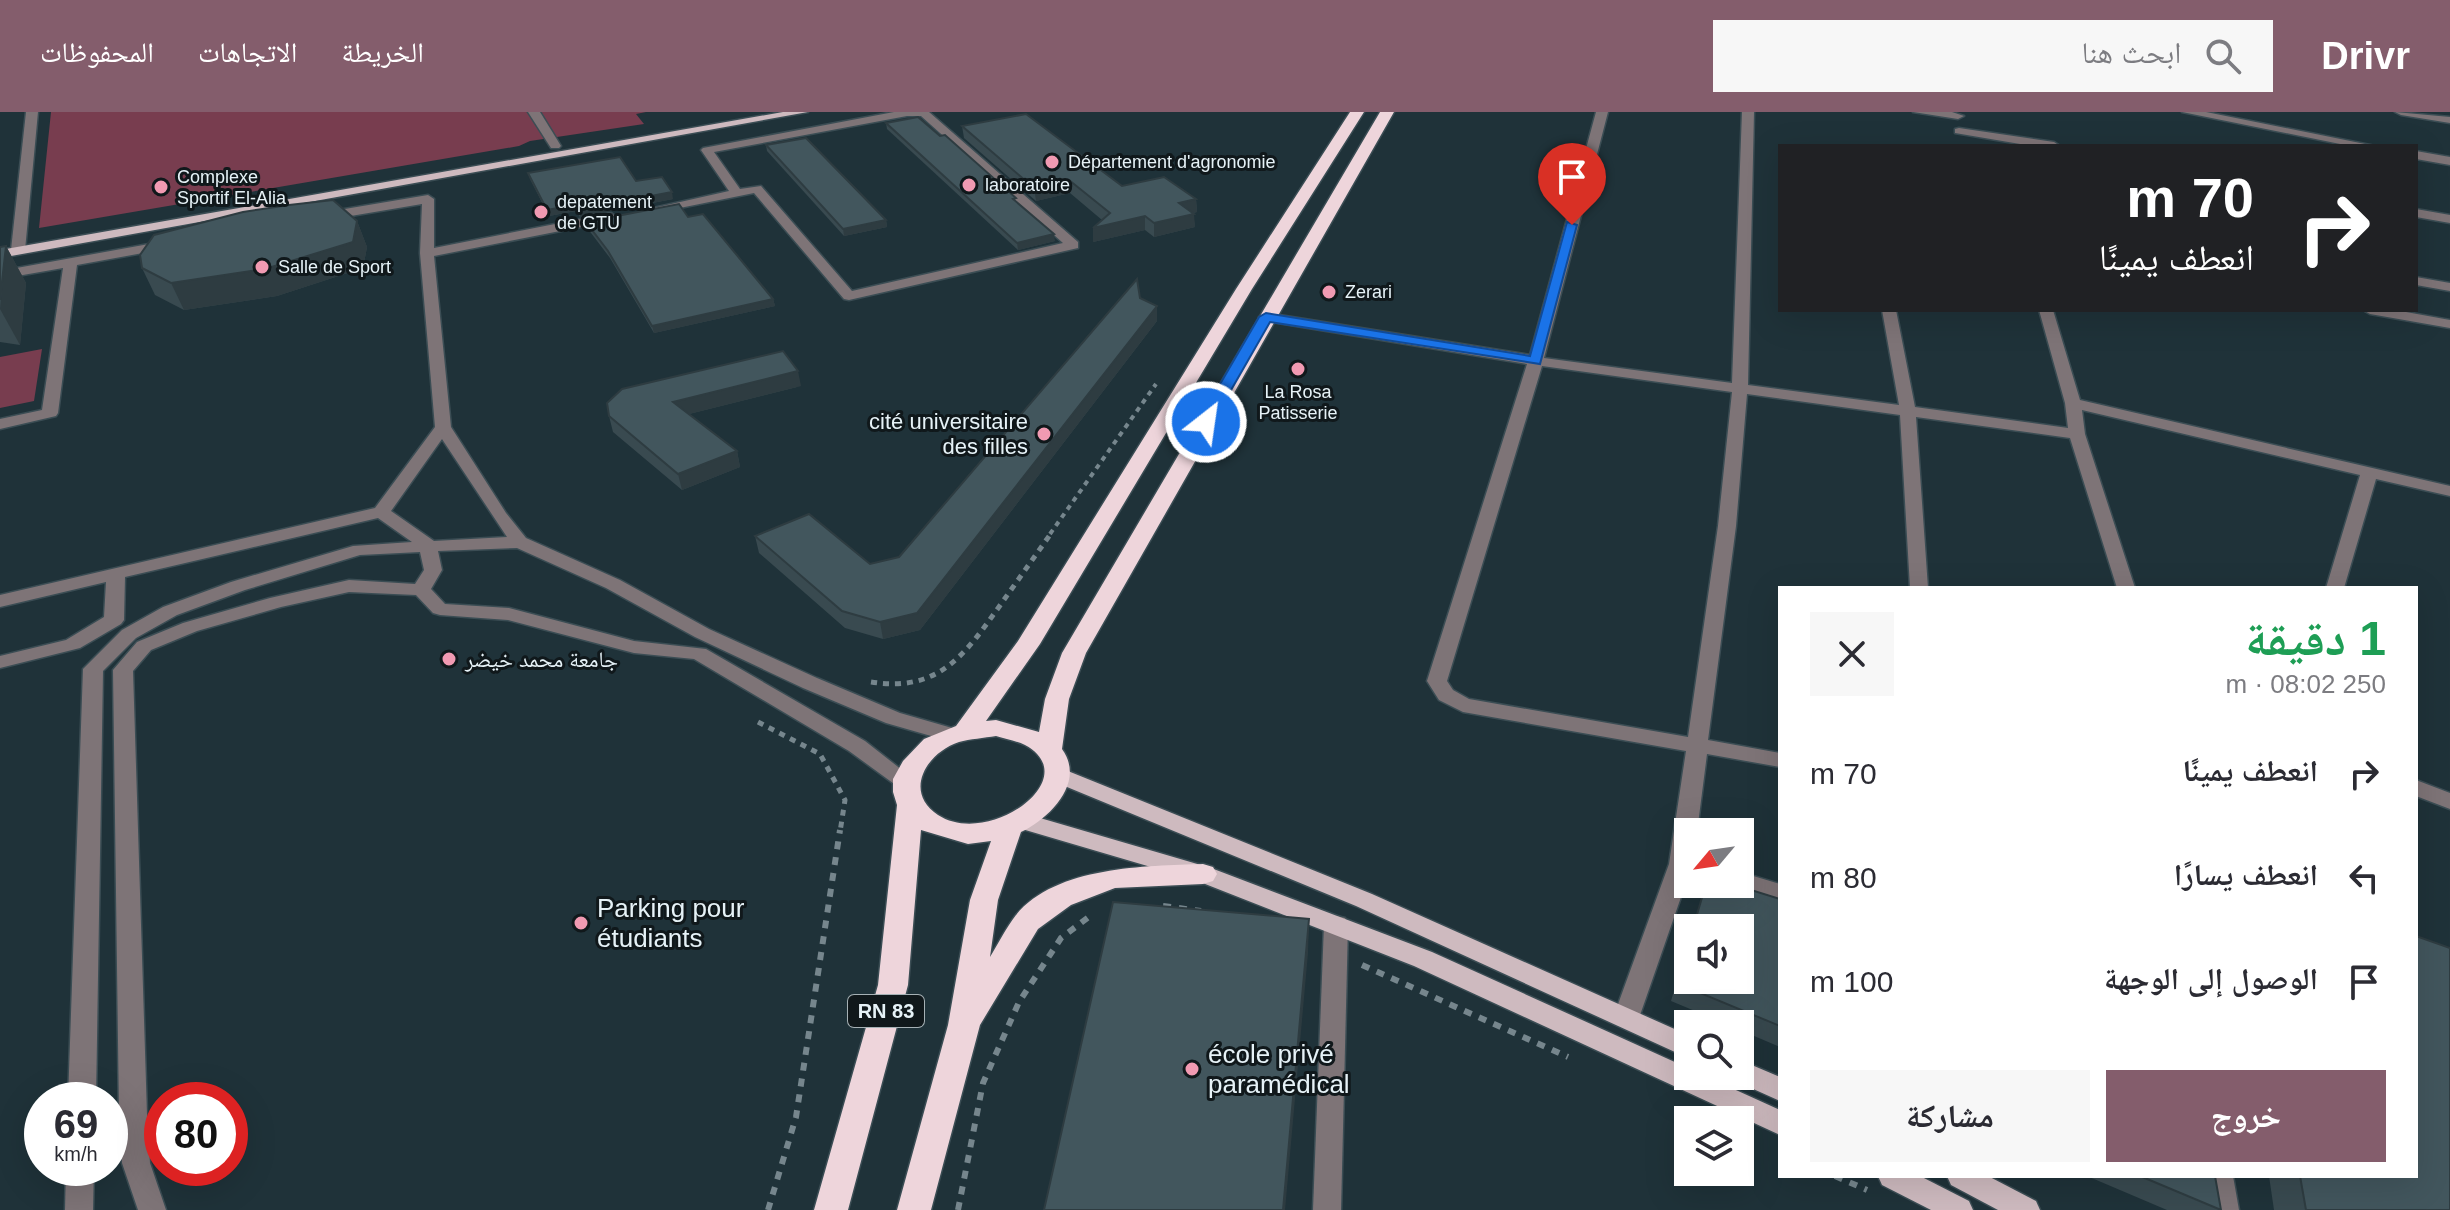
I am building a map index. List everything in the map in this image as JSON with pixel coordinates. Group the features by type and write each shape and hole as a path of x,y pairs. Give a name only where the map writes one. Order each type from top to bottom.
{"highway":[{"path":"958,734 1028,644 1244,289 1357,112"},
{"path":"1049,749 1057,699 1074,653 1387,112"},
{"path":"996,728 1017,731 1049,749 1057,765 1058,783 1049,801 1016,824 986,833 952,831 924,820 907,794 918,757 933,744 958,734 996,728"},
{"name":"RN 83","path":"831,1210 893,985 907,794"},
{"path":"914,1210 964,1025 984,900 1016,824"},
{"path":"964,1025 1028,921 1061,897 1113,878 1203,874"}],"main road":[{"path":"0,254 18,245 748,112"},
{"path":"0,243 18,245 802,112"},
{"path":"1058,775 1350,894 1674,1040"},
{"path":"1016,824 1203,874 1423,959 1778,1122"},
{"path":"1754,1078 1778,1089"},
{"path":"1896,1178 1959,1210"},
{"path":"1965,1178 2026,1210"}],"street":[{"path":"18,245 32,112"},
{"path":"534,112 555,146"},
{"path":"1602,112 1536,361 1439,674 1440,688 1463,705 1778,760"},
{"path":"1689,818 1727,526 1740,389 1748,112"},
{"path":"1919,112 1958,114 1959,131 1966,144"},
{"path":"2188,112 2358,144"},
{"path":"2401,112 2450,120"},
{"path":"644,211 737,193 757,189 849,296 1073,245 924,113 907,113 707,150 737,193"},
{"path":"1959,131 2041,144"},
{"path":"2418,155 2450,161"},
{"path":"303,220 428,199 427,253 443,427 499,516 520,542"},
{"path":"2418,213 2450,219"},
{"path":"427,253 628,214"},
{"path":"0,275 180,242"},
{"path":"50,410 71,262"},
{"path":"2418,281 2450,287"},
{"path":"1889,312 1908,411 1919,586"},
{"path":"2047,312 2073,403 2077,434 2125,586"},
{"path":"2381,312 2450,324"},
{"path":"1266,317 1536,361 2077,434"},
{"path":"2073,403 2450,491"},
{"path":"0,417 50,410"},
{"path":"0,424 50,410"},
{"path":"0,601 381,512 443,427"},
{"path":"2336,586 2370,471"},
{"path":"381,512 428,545 433,570 421,590"},
{"path":"82,1082 93,669 129,634 170,611 359,550 520,542 613,584 702,633 810,683 893,718 958,734"},
{"path":"0,662 73,644 114,620 116,573"},
{"path":"152,1210 136,1163 133,1115 123,670 144,646 190,627 277,602 349,586 421,590 440,609 509,614 634,647 699,653 857,746 907,794"},
{"path":"2418,789 2450,801"},
{"path":"1754,885 1778,892"},
{"path":"1626,1018 1674,891"},
{"path":"1331,1208 1336,925"},
{"path":"2219,1178 2225,1210"},
{"path":"79,1210 80,1186"}],"path":[{"path":"869,682 884,685 927,681 965,654 1162,375"},
{"path":"758,722 820,754 845,800 796,1117 768,1210"},
{"path":"1150,905 1193,908 1207,913"},
{"path":"958,1210 983,1083 1019,1002 1061,938 1096,911"},
{"path":"1334,953 1580,1062"}],"shaded area":[{"name":"Complexe Sportif El-Alia","path":"51,112 646,112 636,114 644,124 530,141 519,146 39,228"},
{"path":"42,349 34,401 0,408 0,357"}],"building":[{"path":"1026,114 1122,186 1164,177 1196,199 1179,203 1194,214 1154,223 1145,216 1093,228 1110,213 1069,180 1034,188 962,126"},
{"name":"laboratoire","path":"918,117 940,136 945,135 1054,234 1017,243 886,123"},
{"path":"806,138 886,220 843,229 766,145"},
{"path":"620,157 636,181 662,177 672,192 578,210 574,205 547,210 528,173"},
{"path":"333,200 357,221 353,242 265,269 171,283 142,268 140,255 154,235 243,212"},
{"path":"679,204 688,217 703,214 773,299 652,326 608,251 586,222"},
{"path":"6,246 0,300 0,247"},
{"name":"cité universitaire des filles","path":"1137,279 1140,298 1157,306 917,613 880,622 842,611 755,536 809,514 870,564 899,557"},
{"path":"783,351 798,371 673,402 737,451 678,474 609,416 607,403 622,389"},
{"path":"1754,891 1778,898 1778,1025 1754,1015 1754,1010 1741,1010 1703,994 1754,994 1754,914 1697,914 1702,898 1754,898"},
{"name":"école privé paramédical","path":"1113,902 1309,919 1283,1210 1044,1210"},
{"path":"2418,937 2450,948 2450,1210 2306,1210 2300,1178 2418,1178"},
{"path":"2145,1178 2215,1178 2221,1210"}],"place":[{"name":"Département d'agronomie","path":"1052,162"},
{"name":"laboratoire","path":"969,185"},
{"name":"Complexe Sportif El-Alia","path":"161,187"},
{"name":"depatement de GTU","path":"541,212"},
{"name":"Salle de Sport","path":"262,267"},
{"name":"Zerari","path":"1329,292"},
{"name":"La Rosa Patisserie","path":"1298,369"},
{"name":"cité universitaire des filles","path":"1044,434"},
{"name":"جامعة محمد خيضر","path":"449,659"},
{"name":"Parking pour étudiants","path":"581,923"},
{"name":"école privé paramédical","path":"1192,1069"}],"route":[{"path":"1206,422 1266,317 1536,361 1572,225"}]}
